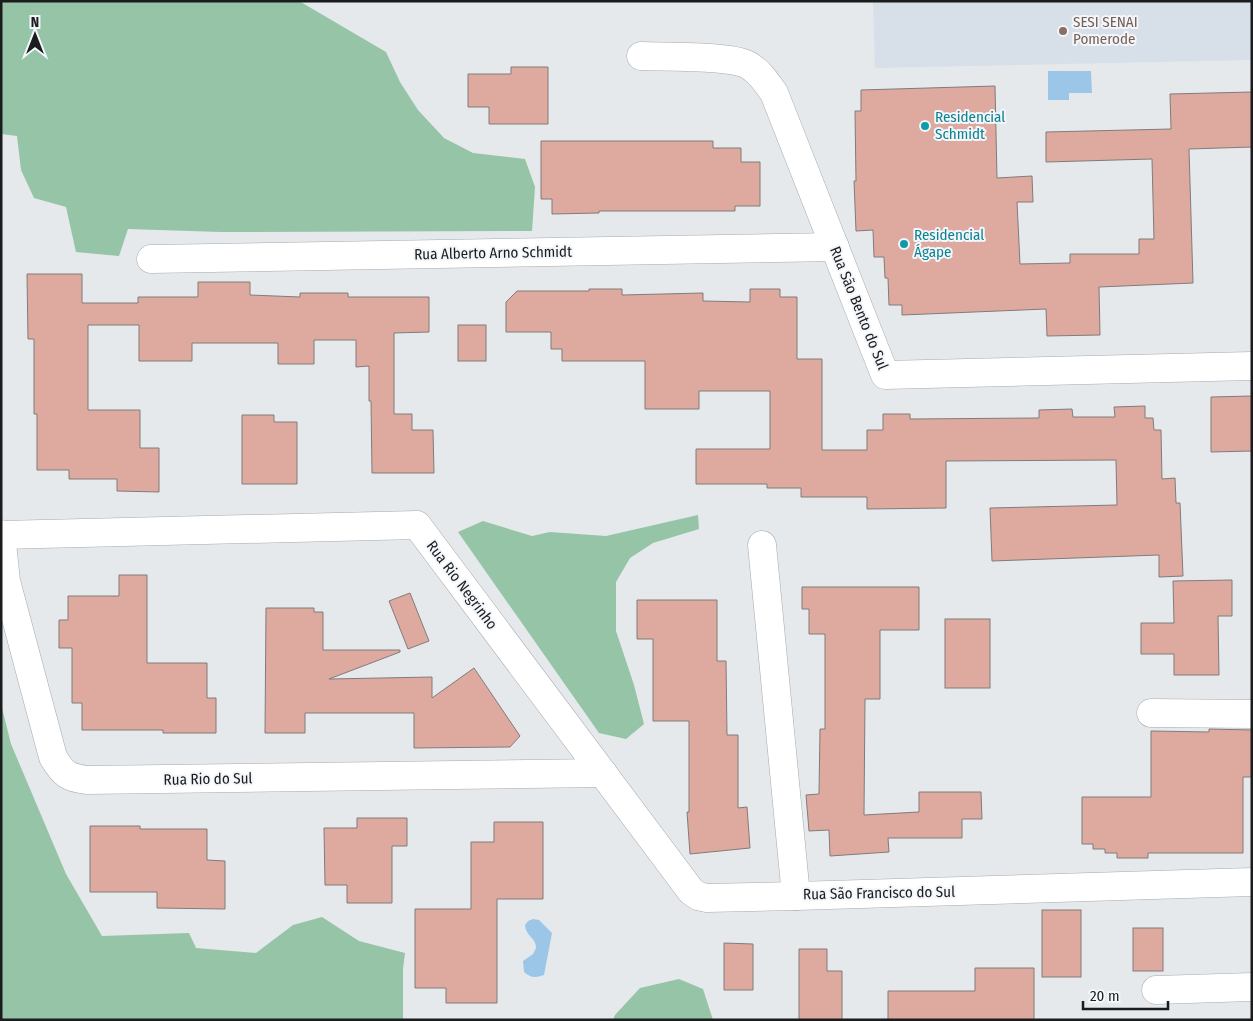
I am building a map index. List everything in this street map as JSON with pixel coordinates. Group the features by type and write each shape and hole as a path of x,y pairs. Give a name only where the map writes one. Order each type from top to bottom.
{"street":[{"name":"Rua São Bento do Sul","path":"641,56 725,59 746,64 763,77 774,93 885,375 1252,366"},
{"name":"Rua Alberto Arno Schmidt","path":"151,259 835,247"},
{"name":"Rua Rio Negrinho","path":"1,534 417,525 691,891 698,896 707,898 796,896"},
{"name":"Rua Rio do Sul","path":"1,534 6,581 52,757 60,770 74,778 88,780 603,773"},
{"name":"Rua São Francisco do Sul","path":"762,545 796,896 1252,882"},
{"path":"1151,713 1252,714"},
{"path":"1156,990 1252,987"}],"shaded area":[{"name":"SESI SENAI Pomerode","path":"873,1 1252,1 1252,60 875,68"}],"green space":[{"path":"1,1 299,1 386,52 400,82 418,110 444,138 473,153 525,159 535,187 532,231 221,232 128,229 119,256 76,252 66,207 34,198 21,170 17,136 1,134"},
{"path":"698,515 699,529 653,543 630,558 616,582 616,631 634,685 644,724 626,739 599,733 458,532 483,521 532,536 550,532 606,536"},
{"path":"1,704 11,744 66,874 102,936 189,933 196,948 256,953 293,925 322,917 359,941 405,953 403,969 403,1020 1,1020"},
{"path":"679,979 703,989 713,1020 613,1020 615,1015 640,988"}],"water":[{"path":"1048,71 1091,71 1092,93 1069,93 1069,100 1048,100"},
{"path":"533,919 539,920 552,933 544,975 536,977 524,972 523,961 533,954 536,948 536,944 527,932 525,925"}],"building":[{"path":"511,67 548,67 548,124 489,124 489,107 468,107 468,74 511,74"},
{"path":"995,86 997,178 1032,176 1033,202 1017,202 1020,264 1070,263 1070,254 1139,254 1139,239 1154,239 1152,159 1046,162 1046,132 1171,129 1170,94 1252,92 1252,147 1189,149 1193,283 1099,287 1100,335 1047,336 1046,309 902,315 902,305 889,305 888,278 885,278 884,257 874,257 873,230 856,231 854,181 856,181 855,111 861,111 861,90"},
{"path":"541,141 713,141 713,148 741,148 741,162 760,162 760,206 735,206 735,211 599,211 599,213 552,214 552,199 541,199"},
{"path":"27,274 82,274 82,303 138,303 138,297 198,297 198,282 250,282 250,295 300,297 300,293 348,293 348,297 429,297 429,332 394,333 394,414 412,414 412,430 433,430 434,473 372,473 369,366 356,367 356,340 314,340 314,364 278,364 278,343 192,343 192,361 139,361 139,325 88,325 88,410 140,410 140,448 159,448 159,492 117,491 117,479 69,479 69,470 37,470 37,414 34,414 34,339 28,339"},
{"path":"589,289 622,289 622,295 703,293 703,301 750,302 750,289 780,289 780,297 797,297 797,359 822,359 822,450 867,450 867,430 883,430 883,414 910,414 910,419 1039,418 1039,410 1072,409 1073,417 1115,417 1114,407 1145,406 1145,418 1153,418 1154,430 1161,430 1162,479 1175,478 1176,503 1180,503 1183,576 1159,577 1159,555 992,561 990,508 1117,505 1116,460 946,461 946,508 867,509 867,497 801,497 801,488 767,488 767,484 696,484 696,449 770,449 770,391 699,391 699,409 645,409 645,361 562,361 562,349 551,349 551,332 506,332 506,302 517,291 589,291"},
{"path":"458,325 486,325 486,361 458,361"},
{"path":"1252,396 1252,451 1211,452 1211,397"},
{"path":"242,415 274,415 274,422 297,422 297,484 242,484"},
{"path":"119,575 147,575 147,663 207,663 207,698 216,698 216,733 163,733 163,730 82,730 82,703 72,703 72,648 59,648 59,620 68,620 68,596 119,596"},
{"path":"1232,580 1232,616 1218,616 1219,675 1174,675 1174,654 1141,654 1141,623 1174,623 1173,581"},
{"path":"802,587 919,587 919,630 880,630 880,699 865,699 864,815 919,812 919,792 981,792 982,819 962,819 962,838 888,838 889,852 830,856 829,830 809,831 806,795 819,794 820,729 825,729 825,634 809,634 809,609 802,609"},
{"path":"410,593 429,641 408,649 389,601"},
{"path":"637,600 717,600 717,661 726,661 727,735 738,735 738,808 747,807 750,848 690,854 687,812 689,812 689,721 653,721 653,639 637,639"},
{"path":"266,608 314,608 314,612 323,612 323,650 400,650 400,652 329,679 432,677 432,698 474,668 520,736 510,747 414,748 414,713 305,713 305,733 265,733"},
{"path":"945,619 990,619 990,688 945,688"},
{"path":"1209,729 1252,730 1252,777 1243,777 1243,853 1148,853 1148,858 1117,858 1117,853 1105,853 1105,849 1093,849 1093,844 1082,844 1082,797 1151,797 1151,731 1209,732"},
{"path":"357,818 407,818 407,846 392,846 392,903 347,903 347,885 325,885 324,828 357,828"},
{"path":"494,822 543,822 543,899 497,899 497,1003 446,1003 446,988 415,988 415,909 471,909 471,842 494,842"},
{"path":"90,826 140,826 140,829 207,829 207,860 225,861 225,909 157,908 157,892 90,892"},
{"path":"1042,910 1081,910 1081,977 1042,977"},
{"path":"1133,928 1163,928 1163,971 1133,971"},
{"path":"724,943 753,944 753,990 724,990"},
{"path":"799,949 827,949 827,971 842,971 842,1020 799,1020"},
{"path":"975,968 1034,968 1034,1020 888,1020 888,991 975,991"}],"place":[{"name":"SESI SENAI Pomerode","path":"1063,31"},
{"name":"Residencial Schmidt","path":"925,126"},
{"name":"Residencial Ágape","path":"904,244"}]}
